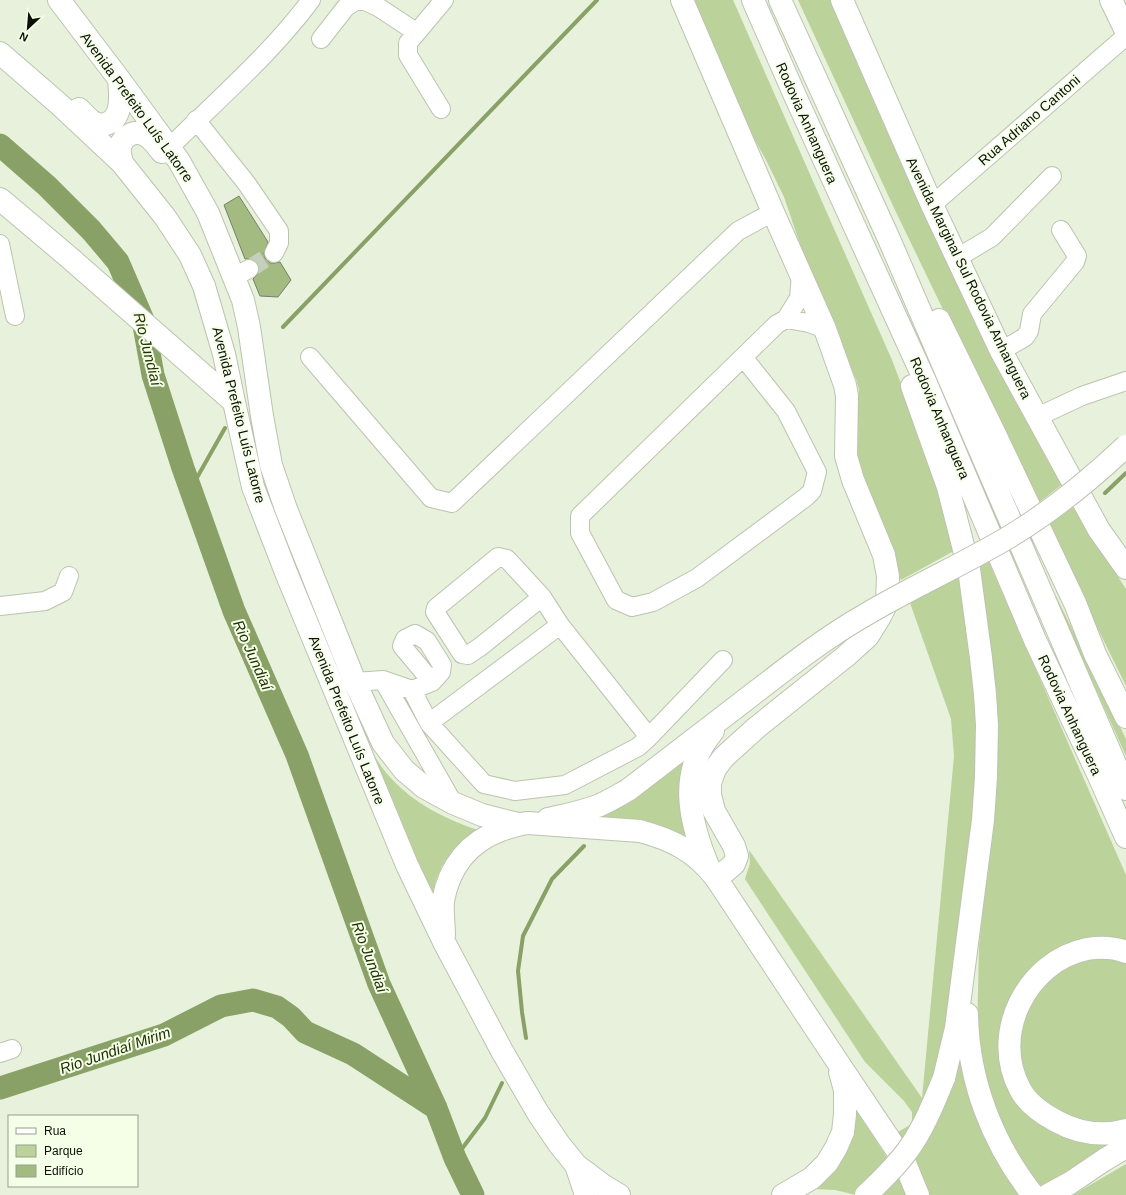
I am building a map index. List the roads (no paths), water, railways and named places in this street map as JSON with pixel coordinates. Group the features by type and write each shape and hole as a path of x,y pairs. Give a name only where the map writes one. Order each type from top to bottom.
{"main road":[{"name":"Avenida Prefeito Luís Latorre","path":"59,0 179,161 208,213 220,244 242,273 243,300 250,327 262,416 271,465 286,509 355,682 383,743 404,770 424,786 453,803 482,815 523,824"},
{"path":"523,824 640,831 675,843 689,851 712,872 727,870 734,864 736,856 734,846 714,811 710,795 710,783 715,769 723,758 756,728 846,656 868,636 887,603 888,576 884,555 852,480 846,456 847,396 845,385 825,329 682,0"},
{"name":"Rodovia Anhanguera","path":"753,0 925,381 1035,640 1098,774 1126,838"},
{"name":"Rodovia Anhanguera","path":"780,0 889,239 1126,789"},
{"name":"Avenida Marginal Sul Rodovia Anhanguera","path":"842,0 932,205 1001,352 1098,530 1126,568"},
{"path":"1111,0 1126,31"},
{"path":"0,47 15,54 94,122 102,124 108,123 114,119 118,113 120,106 119,79"},
{"name":"Avenida Prefeito Luís Latorre","path":"0,53 59,104 122,163 165,217 190,255 204,286 224,354 253,487 287,575 407,865 444,942 502,1051 538,1113 559,1144 576,1165"},
{"path":"122,163 120,147 128,135 133,132 141,133 147,136 154,142 172,167 220,244"},
{"path":"0,200 71,259 234,402"},
{"path":"889,239 929,300 1075,603 1095,654 1126,717"},
{"path":"866,1195 889,1172 908,1149 934,1103 944,1078 956,1028 983,820 986,778 987,725 980,651 968,569 948,487 867,254"},
{"path":"444,942 443,902 449,880 457,864 467,851 480,841 497,832 523,824 600,805 628,790 834,634 907,590 1009,537 1047,512 1088,480 1126,446"},
{"path":"1095,654 1126,703"},
{"path":"727,714 700,749 691,781 690,800 693,823 699,844 712,872 904,1161 918,1195"},
{"path":"1126,952 1119,949 1099,947 1076,952 1057,960 1045,969 1023,994 1014,1013 1010,1034 1009,1054 1020,1090 1033,1104 1049,1117 1065,1126 1083,1132 1101,1135 1126,1130"},
{"path":"966,956 967,1032 978,1090 998,1140 1014,1168 1033,1195"},
{"path":"783,1195 812,1178 827,1163 841,1138 845,1114 845,1090 837,1061"},
{"path":"1070,1183 1126,1147"},
{"path":"1048,1195 1126,1157"},
{"path":"576,1165 586,1195"},
{"path":"576,1165 604,1186 619,1195"}],"street":[{"path":"169,148 196,120 241,79 297,19 311,0"},
{"path":"441,109 408,55 408,43 444,0"},
{"path":"321,39 346,7 356,1 365,1 378,7 416,32"},
{"name":"Rua Adriano Cantoni","path":"932,205 1126,36"},
{"path":"196,120 247,184 279,231 279,243 274,253"},
{"path":"957,258 992,237 1052,176"},
{"path":"310,357 431,498 452,503 738,230 773,212"},
{"path":"1001,352 1025,337 1029,331 1032,314 1075,262 1077,256 1061,230"},
{"path":"0,244 15,316"},
{"path":"743,357 786,410 817,472 812,491 789,510 697,578 653,602 632,607 616,600 580,534 580,516 743,357 777,324 786,319 799,298 801,275"},
{"path":"786,319 809,323 825,329"},
{"path":"1037,418 1082,396 1126,381"},
{"path":"542,597 468,655 462,654 434,612 436,608 498,557 507,559 542,597 560,625 649,737"},
{"path":"0,606 45,601 63,592 69,576"},
{"path":"429,724 560,625"},
{"path":"412,690 429,724 484,784 515,791 565,786 638,747 723,660"},
{"path":"355,682 384,680 412,690 432,682"},
{"path":"384,680 453,803"}],"waterway":[{"path":"283,327 597,0"},
{"name":"Rio Jundiaí","path":"0,145 47,186 91,230 118,262 143,320 153,375 183,468 234,611 297,755 379,984 436,1108 455,1158 473,1195"},
{"path":"190,490 225,428"},
{"path":"1105,493 1126,473"},
{"path":"526,1038 518,971 523,936 552,879 584,846"},
{"name":"Rio Jundiaí Mirim","path":"0,1088 164,1035 221,1006 253,1000 277,1007 291,1017 305,1032 353,1054 436,1108"},
{"path":"455,1158 485,1118 502,1083"}],"tunnel":[{"path":"249,269 274,253"}]}
